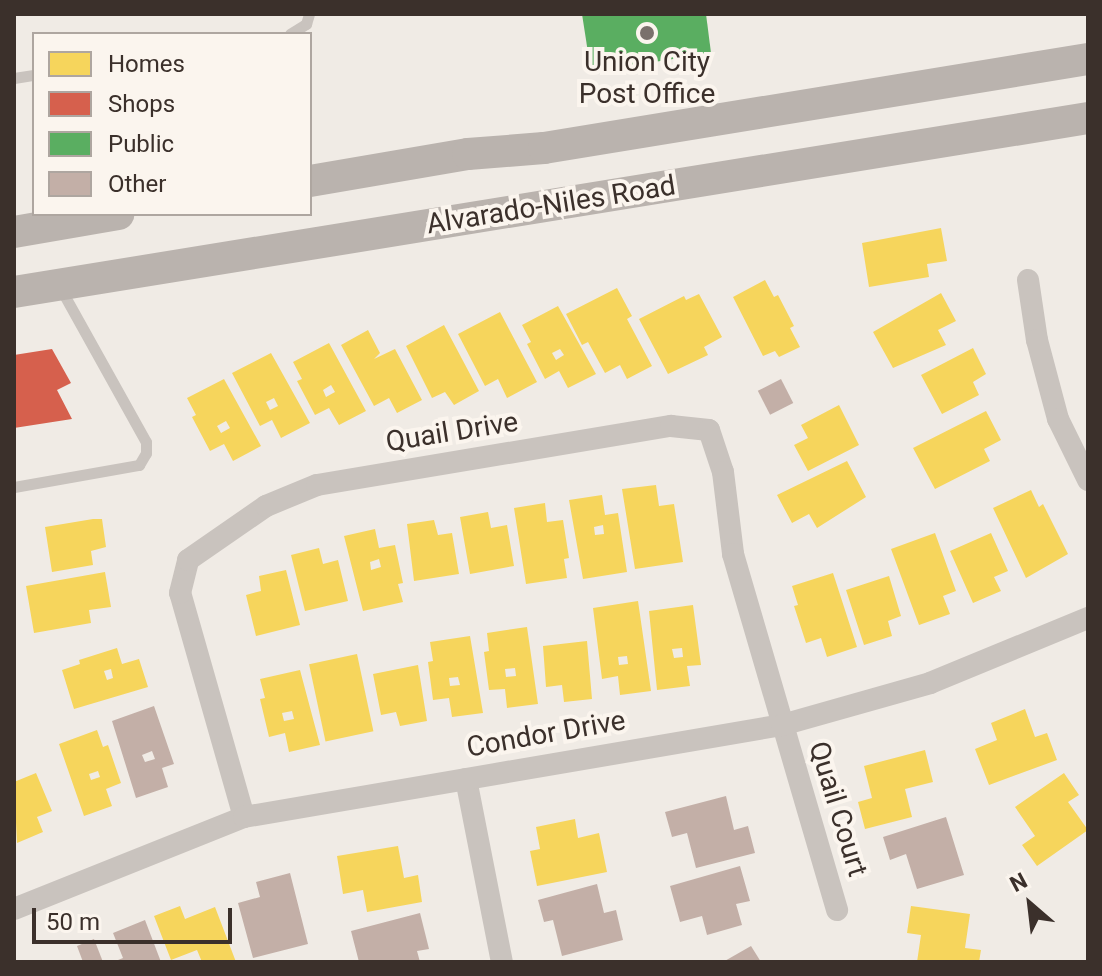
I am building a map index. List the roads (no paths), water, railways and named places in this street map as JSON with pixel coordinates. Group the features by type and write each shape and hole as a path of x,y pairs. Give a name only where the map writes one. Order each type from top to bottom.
{"main road":[{"name":"Alvarado-Niles Road","path":"312,181 468,154 556,146 1088,59"},
{"name":"Alvarado-Niles Road","path":"14,292 1088,118"},
{"path":"14,232 106,216"}],"street":[{"path":"1028,280 1037,340 1058,419 1088,480"},
{"name":"Quail Drive","path":"244,817 180,593 188,560 266,506 317,485 671,426 709,430 723,472 733,554 782,725"},
{"name":"Condor Drive","path":"14,909 244,817 782,725 930,683 1087,622"},
{"name":"Quail Court","path":"782,725 837,910"},
{"path":"466,779 502,962"}],"lane":[{"path":"293,32 306,24 309,14"},
{"path":"14,487 139,465 146,453 146,442 59,286"}],"place":[{"name":"Union City Post Office","path":"647,33"}]}
